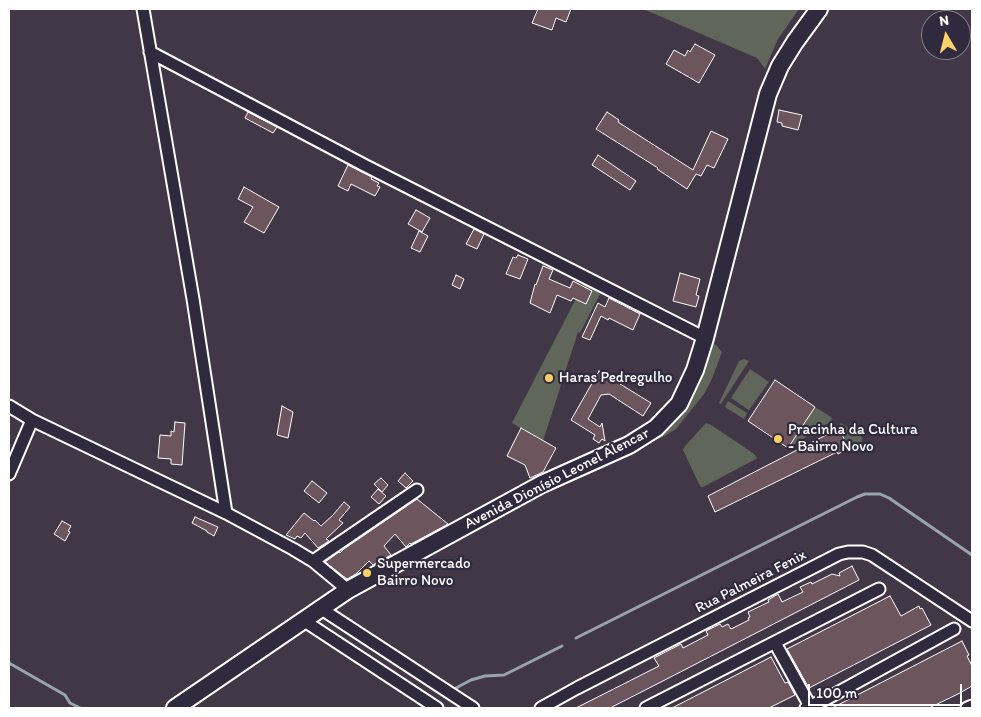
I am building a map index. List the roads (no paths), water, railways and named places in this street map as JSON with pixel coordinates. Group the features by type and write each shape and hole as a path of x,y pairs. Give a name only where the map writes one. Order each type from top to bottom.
{"street":[{"path":"143,9 193,299 226,513"},
{"name":"Avenida Dionísio Leonel Alencar","path":"174,708 348,590 542,484 629,445 656,428 679,404 695,370 705,338 768,94 780,66 819,9"},
{"path":"150,52 364,165 705,338"},
{"path":"9,406 32,420 226,513 304,555 348,590"},
{"path":"9,474 32,420"},
{"path":"313,562 417,490"},
{"name":"Rua Palmeira Fenix","path":"540,708 839,554 848,552 863,552 872,555 972,621"},
{"path":"646,708 879,589"},
{"path":"320,608 473,708"},
{"path":"303,620 437,708"},
{"path":"775,643 808,707 829,703 954,630"},
{"path":"967,708 972,706"}],"waterway":[{"path":"576,638 865,494 880,494 889,498 972,555"},
{"path":"456,688 471,680 485,676 504,675 562,646"},
{"path":"9,663 65,695 70,703 80,708"}],"place":[{"name":"Haras Pedregulho","path":"549,378"},
{"name":"Pracinha da Cultura - Bairro Novo","path":"778,439"},
{"name":"Supermercado Bairro Novo","path":"367,573"}]}
